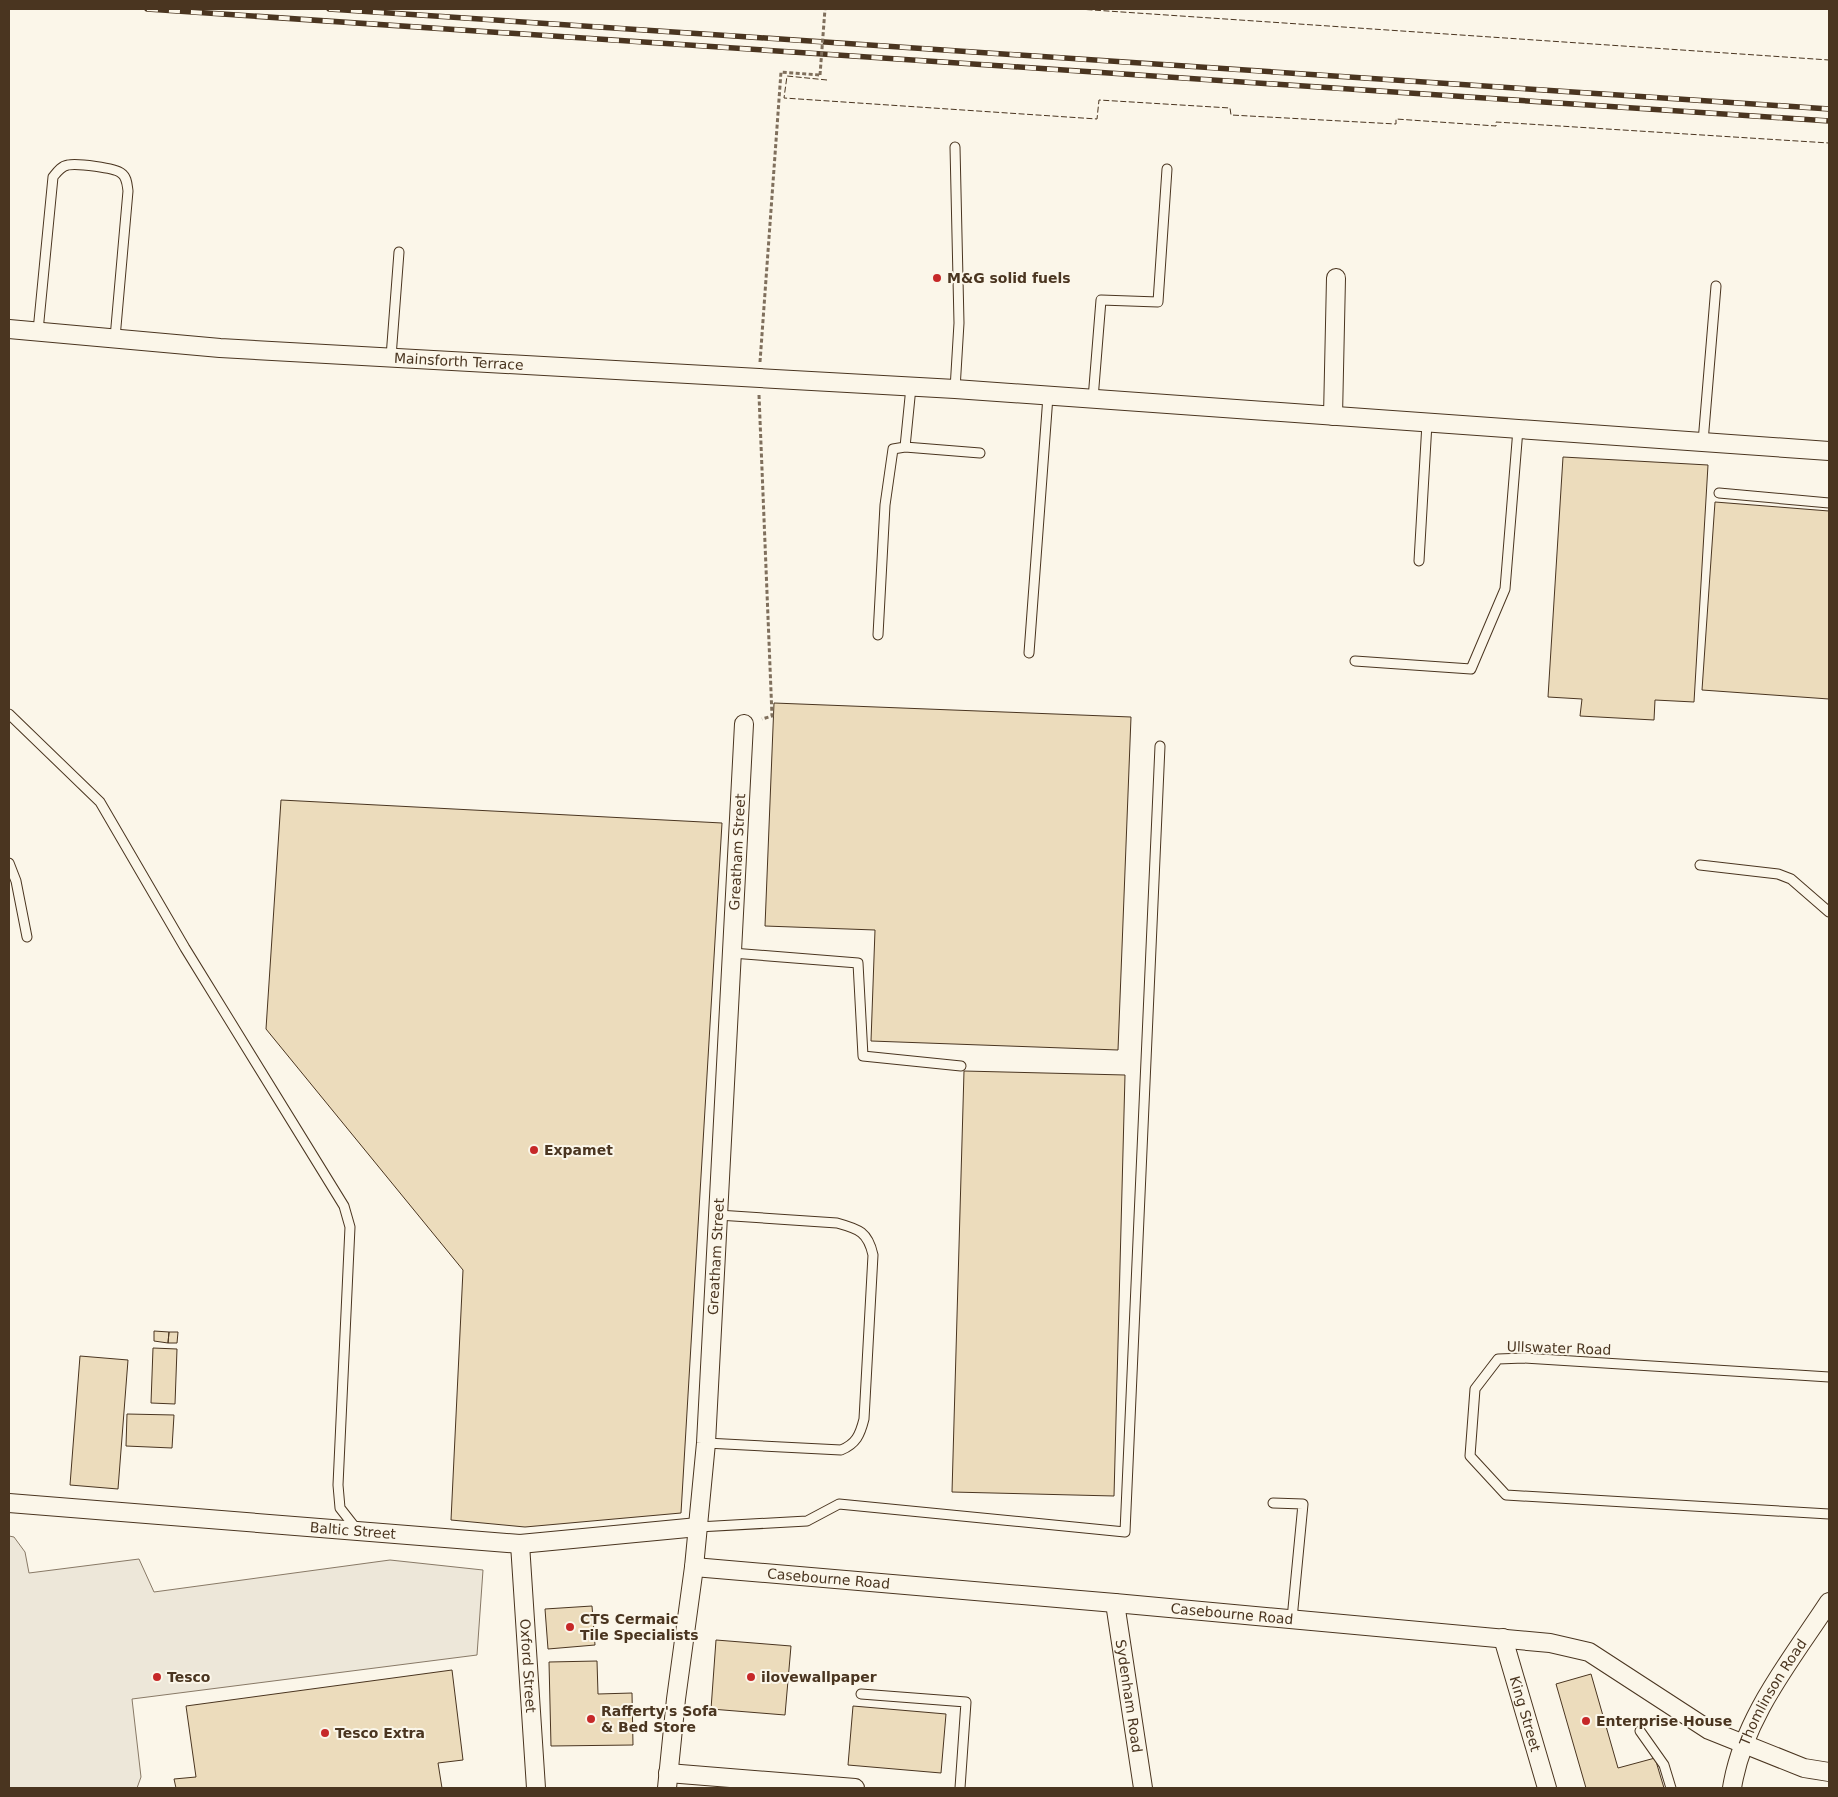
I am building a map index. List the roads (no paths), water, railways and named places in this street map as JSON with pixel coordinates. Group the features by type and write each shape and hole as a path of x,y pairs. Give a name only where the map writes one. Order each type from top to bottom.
{"street":[{"path":"1333,416 1336,278"},
{"name":"Mainsforth Terrace","path":"9,329 220,348 955,389 1829,452"},
{"name":"Greatham Street","path":"668,1780 694,1568 706,1443 744,724"},
{"name":"Baltic Street","path":"9,1503 520,1544 698,1527"},
{"name":"Oxford Street","path":"520,1544 536,1788"},
{"name":"Casebourne Road","path":"694,1568 1116,1603 1550,1643 1589,1652 1709,1730 1804,1768 1829,1772"},
{"name":"Thomlinson Road","path":"1732,1788 1744,1745 1762,1704 1829,1602"},
{"name":"Sydenham Road","path":"1116,1603 1144,1788"},
{"name":"King Street","path":"1503,1638 1547,1788"},
{"path":"668,1780 855,1788"}],"lane":[{"path":"955,147 959,322 955,389"},
{"path":"38,331 53,177 59,169 67,165 114,168 123,174 127,181 128,191 115,338"},
{"path":"1093,399 1100,300 1158,302 1167,169"},
{"path":"391,357 399,252"},
{"path":"1704,442 1716,286"},
{"path":"905,446 911,387"},
{"path":"1029,654 1048,396"},
{"path":"1419,562 1427,423"},
{"path":"1354,661 1471,669 1505,589 1518,429"},
{"path":"878,635 886,504 893,449 905,446 980,453"},
{"path":"1719,493 1829,503"},
{"path":"9,714 100,802 186,948 344,1206 350,1227 338,1485 340,1508 358,1531"},
{"path":"698,1527 807,1521 839,1504 1125,1532 1160,746"},
{"path":"9,862 16,881 27,937"},
{"path":"1700,865 1778,874 1791,878 1829,912"},
{"path":"732,953 858,963 863,1056 961,1066"},
{"path":"706,1443 841,1450 851,1446 860,1435 864,1419 872,1274 873,1255 870,1242 863,1233 854,1228 837,1223 718,1215"},
{"name":"Ullswater Road","path":"1829,1377 1524,1358 1498,1360 1475,1389 1470,1456 1506,1495 1829,1514"},
{"path":"1273,1503 1303,1504 1292,1619"},
{"path":"861,1694 966,1702 960,1788"},
{"path":"1640,1731 1664,1765 1671,1788"}],"railway":[{"path":"147,9 1829,121"},
{"path":"329,9 1829,109"}],"place":[{"name":"M&G solid fuels","path":"937,278"},
{"name":"Expamet","path":"534,1150"},
{"name":"CTS Cermaic Tile Specialists","path":"570,1627"},
{"name":"Tesco","path":"157,1677"},
{"name":"ilovewallpaper","path":"751,1677"},
{"name":"Rafferty's Sofa & Bed Store","path":"591,1719"},
{"name":"Enterprise House","path":"1586,1721"},
{"name":"Tesco Extra","path":"325,1733"}]}
